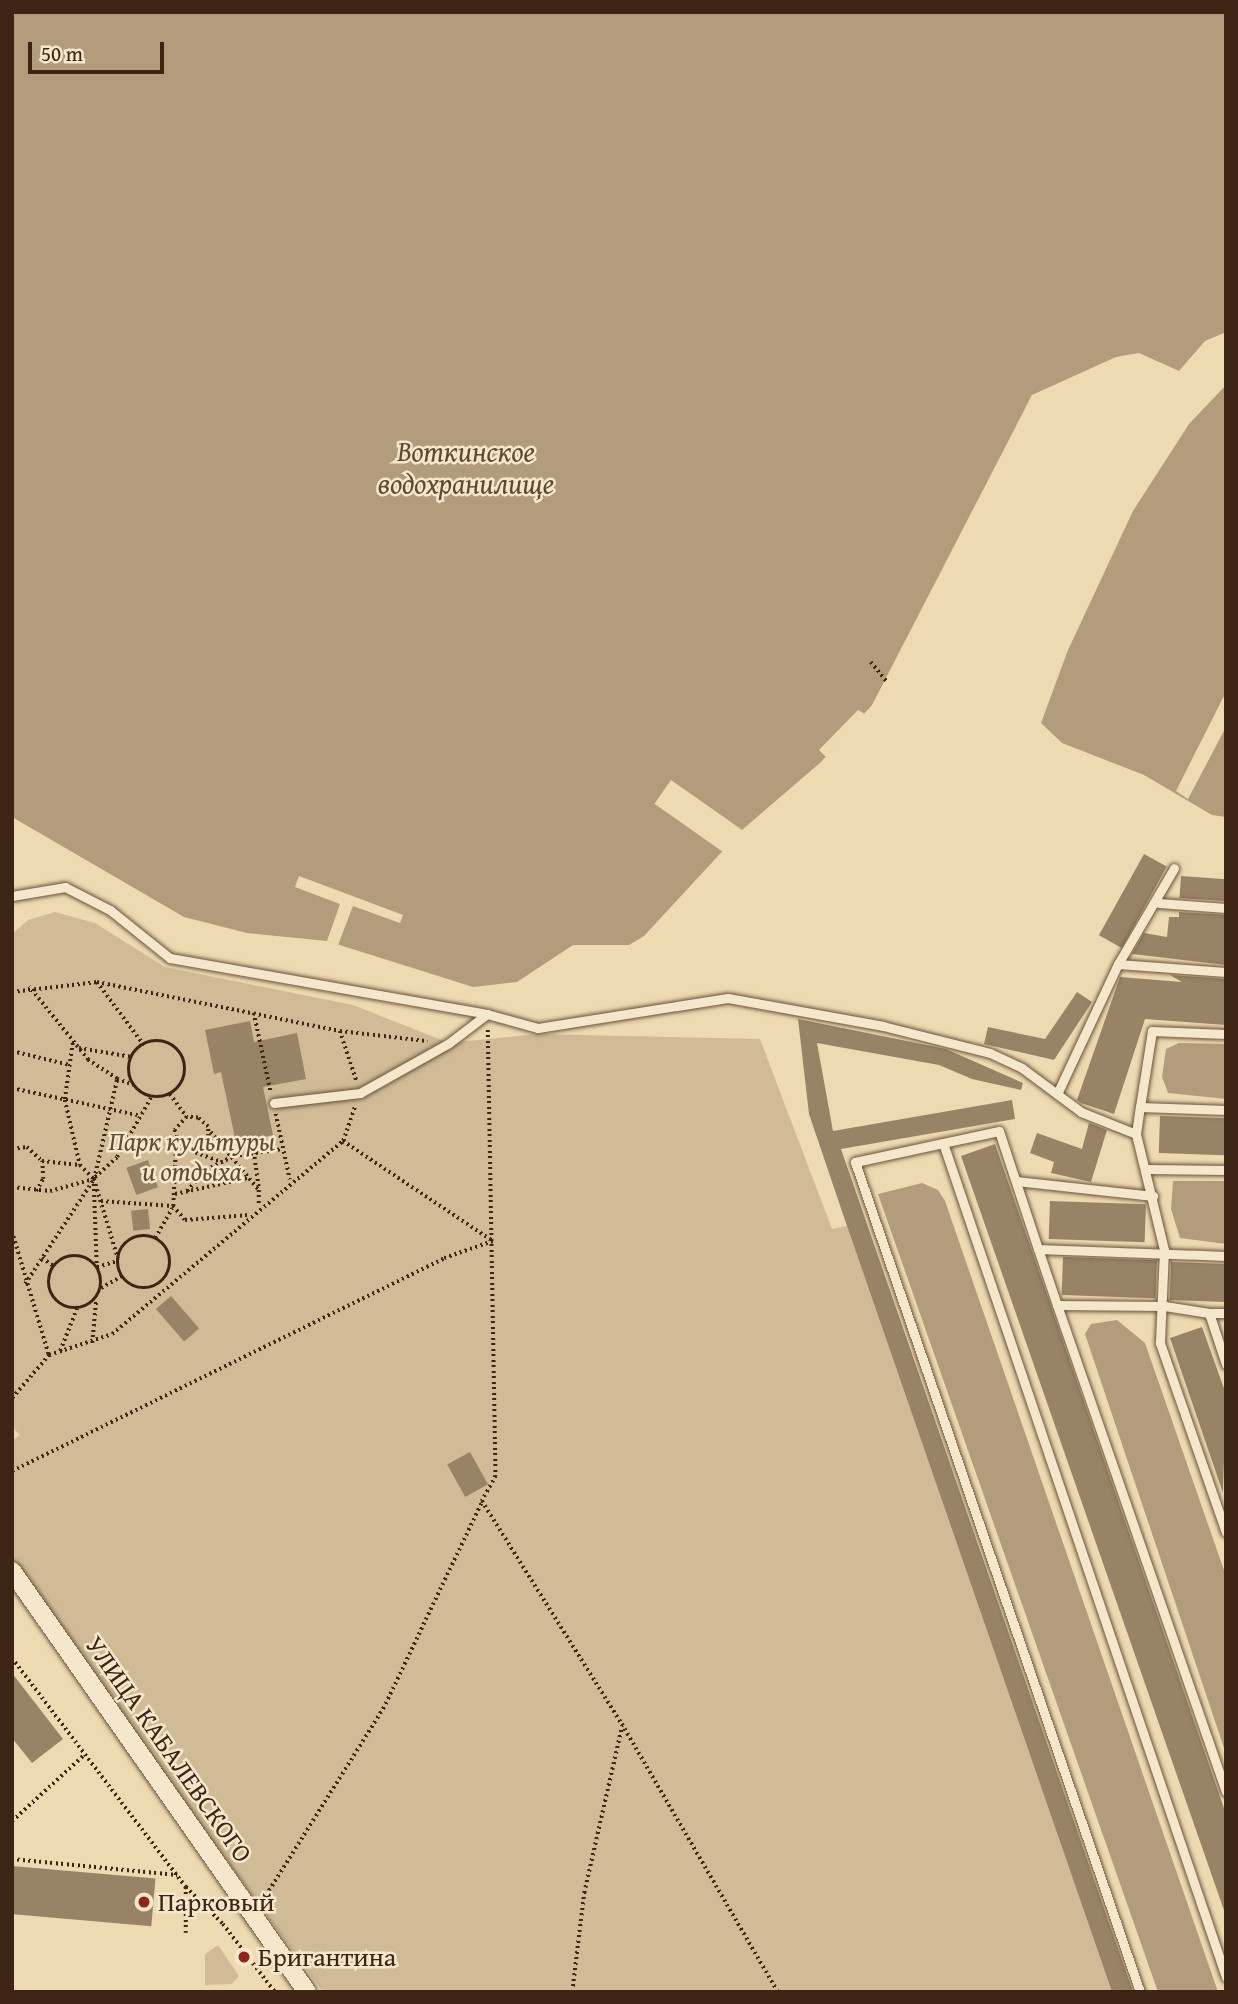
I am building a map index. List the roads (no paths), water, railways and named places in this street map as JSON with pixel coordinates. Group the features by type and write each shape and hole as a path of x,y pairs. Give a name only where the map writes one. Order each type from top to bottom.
{"street":[{"name":"УЛИЦА КАБАЛЕВСКОГО","path":"12,1571 307,1992"}],"lane":[{"path":"1056,1094 1118,964 1159,903 1174,868"},
{"path":"12,896 65,887 110,910 170,958 487,1014 538,1028 728,998 883,1026 990,1053 1081,1112 1136,1134"},
{"path":"1159,903 1226,908"},
{"path":"1118,964 1226,972"},
{"path":"274,1103 360,1093 449,1043 487,1014"},
{"path":"1226,1034 1152,1031 1136,1134 1149,1169 1164,1250 1165,1306 1160,1343 1226,1532"},
{"path":"1140,1107 1226,1110"},
{"path":"1140,1992 855,1163 999,1131 1226,1792"},
{"path":"943,1143 1226,1978"},
{"path":"1149,1169 1226,1170"},
{"path":"1016,1181 1153,1196"},
{"path":"1038,1249 1164,1250 1226,1256"},
{"path":"1057,1305 1165,1306 1226,1313"},
{"path":"1209,1313 1226,1364"}],"water":[{"name":"Воткинское водохранилище","path":"12,12 1226,12 1226,332 1205,341 1179,371 1139,353 1116,357 1032,395 872,705 821,762 742,830 644,936 629,945 573,945 517,982 473,987 327,941 247,933 184,917 12,817"},
{"path":"1226,385 1226,817 1212,815 1144,775 1062,743 1041,723 1068,650 1133,511 1189,424"},
{"path":"1179,1043 1226,1044 1226,1099 1168,1093 1162,1077 1166,1049"},
{"path":"1173,1181 1226,1181 1226,1244 1180,1238 1171,1209"},
{"path":"922,1183 938,1190 945,1201 1218,1992 1158,1992 878,1194"},
{"path":"1117,1320 1145,1343 1226,1576 1226,1754 1085,1334 1091,1324"}],"place":[{"name":"Парковый","path":"144,1902"},
{"name":"Бригантина","path":"244,1957"}],"park label":[{"name":"Парк культуры и отдыха","path":"192,1156"}]}
